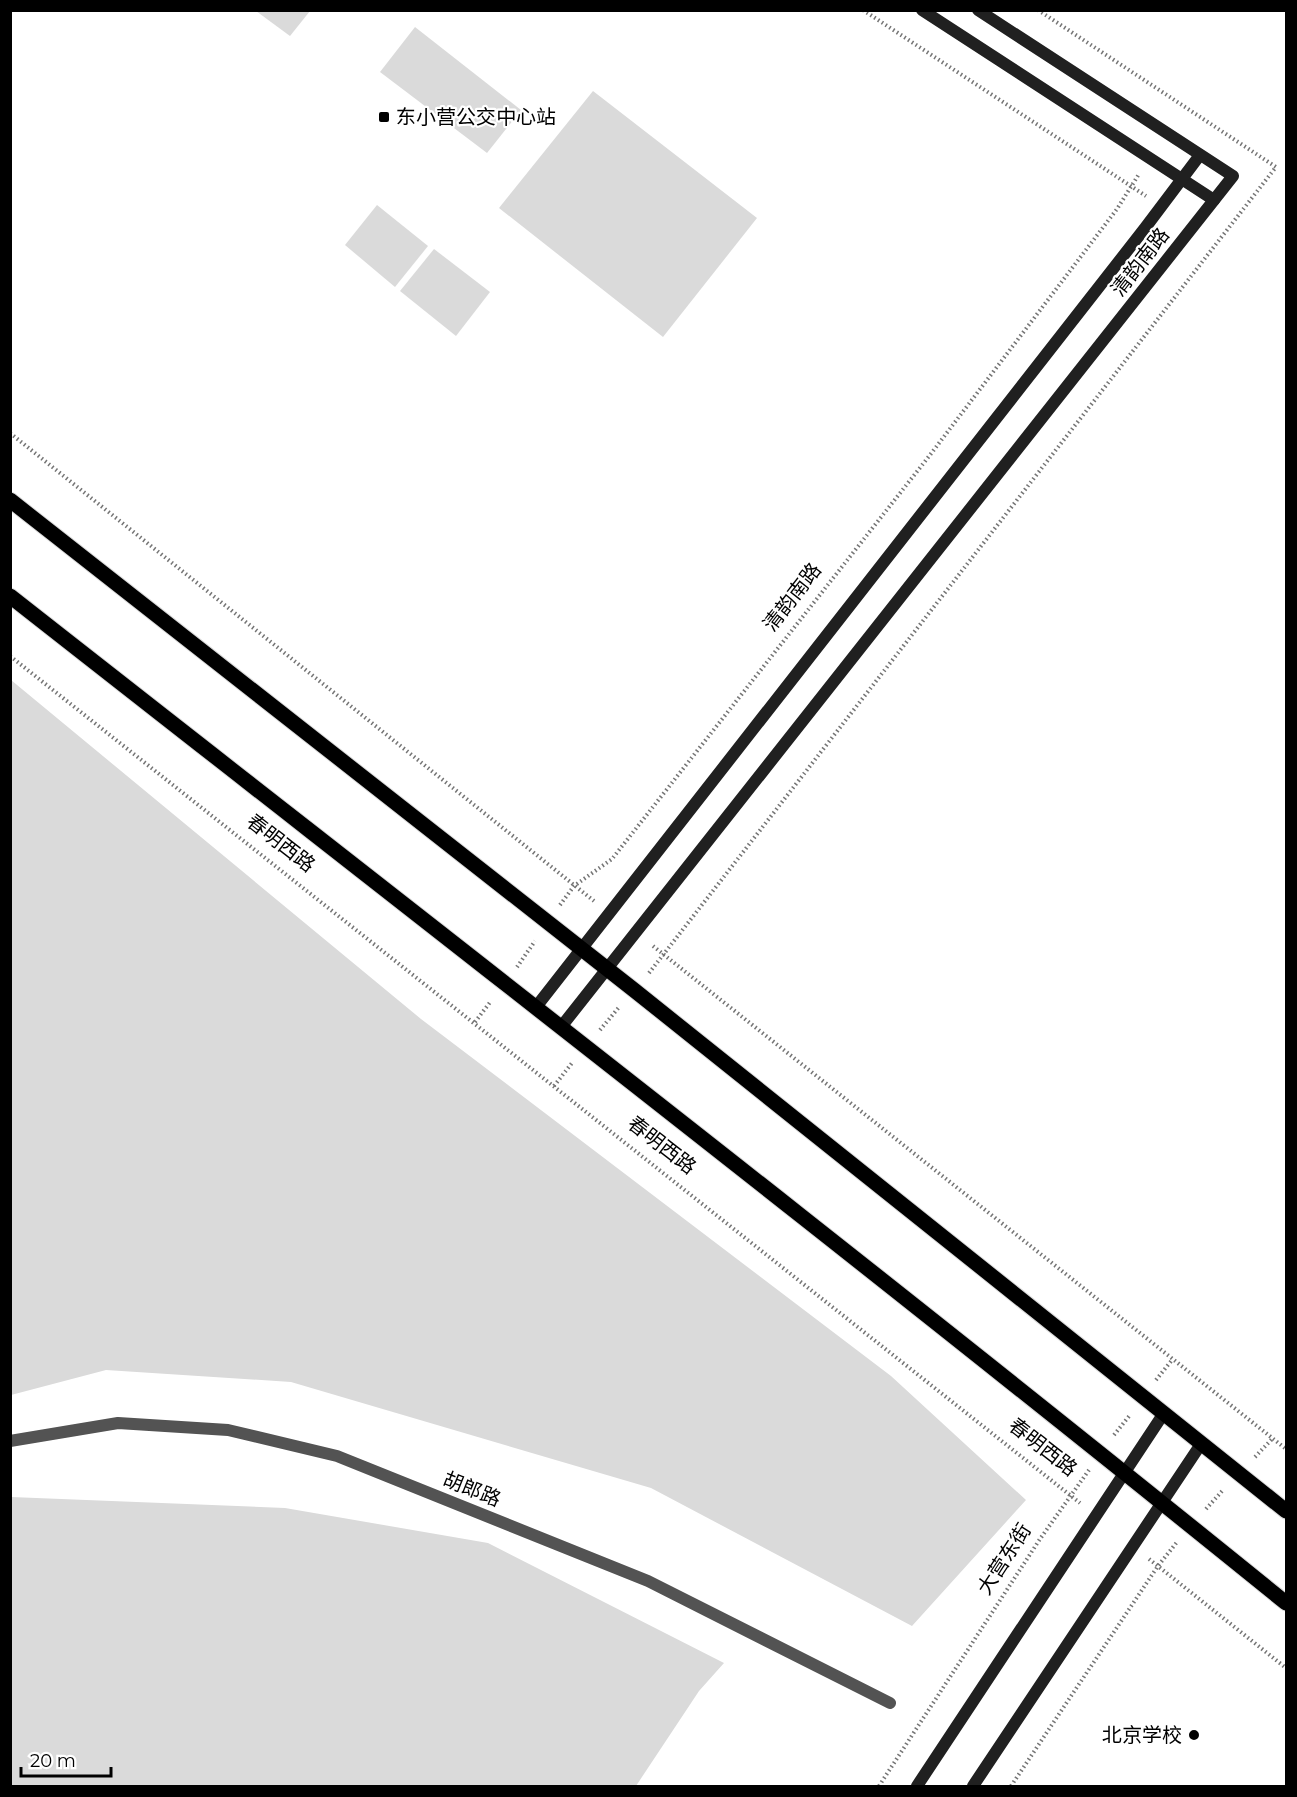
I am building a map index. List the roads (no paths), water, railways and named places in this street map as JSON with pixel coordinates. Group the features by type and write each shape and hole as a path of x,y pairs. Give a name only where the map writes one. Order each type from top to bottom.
{"main road":[{"path":"922,10 1214,200"},
{"name":"清韵南路","path":"561,1027 1233,176 978,10"},
{"name":"清韵南路","path":"536,1007 1200,154"},
{"path":"10,500 607,968 1287,1511"},
{"name":"春明西路","path":"10,596 536,1007 1101,1453 1287,1603"},
{"path":"917,1786 1164,1413"},
{"path":"973,1786 1201,1444"}],"street":[{"name":"胡郎路","path":"10,1441 118,1423 228,1430 337,1456 648,1581 890,1703"}],"place":[{"name":"东小营公交中心站","path":"384,117"},
{"name":"北京学校","path":"1194,1735"}]}
